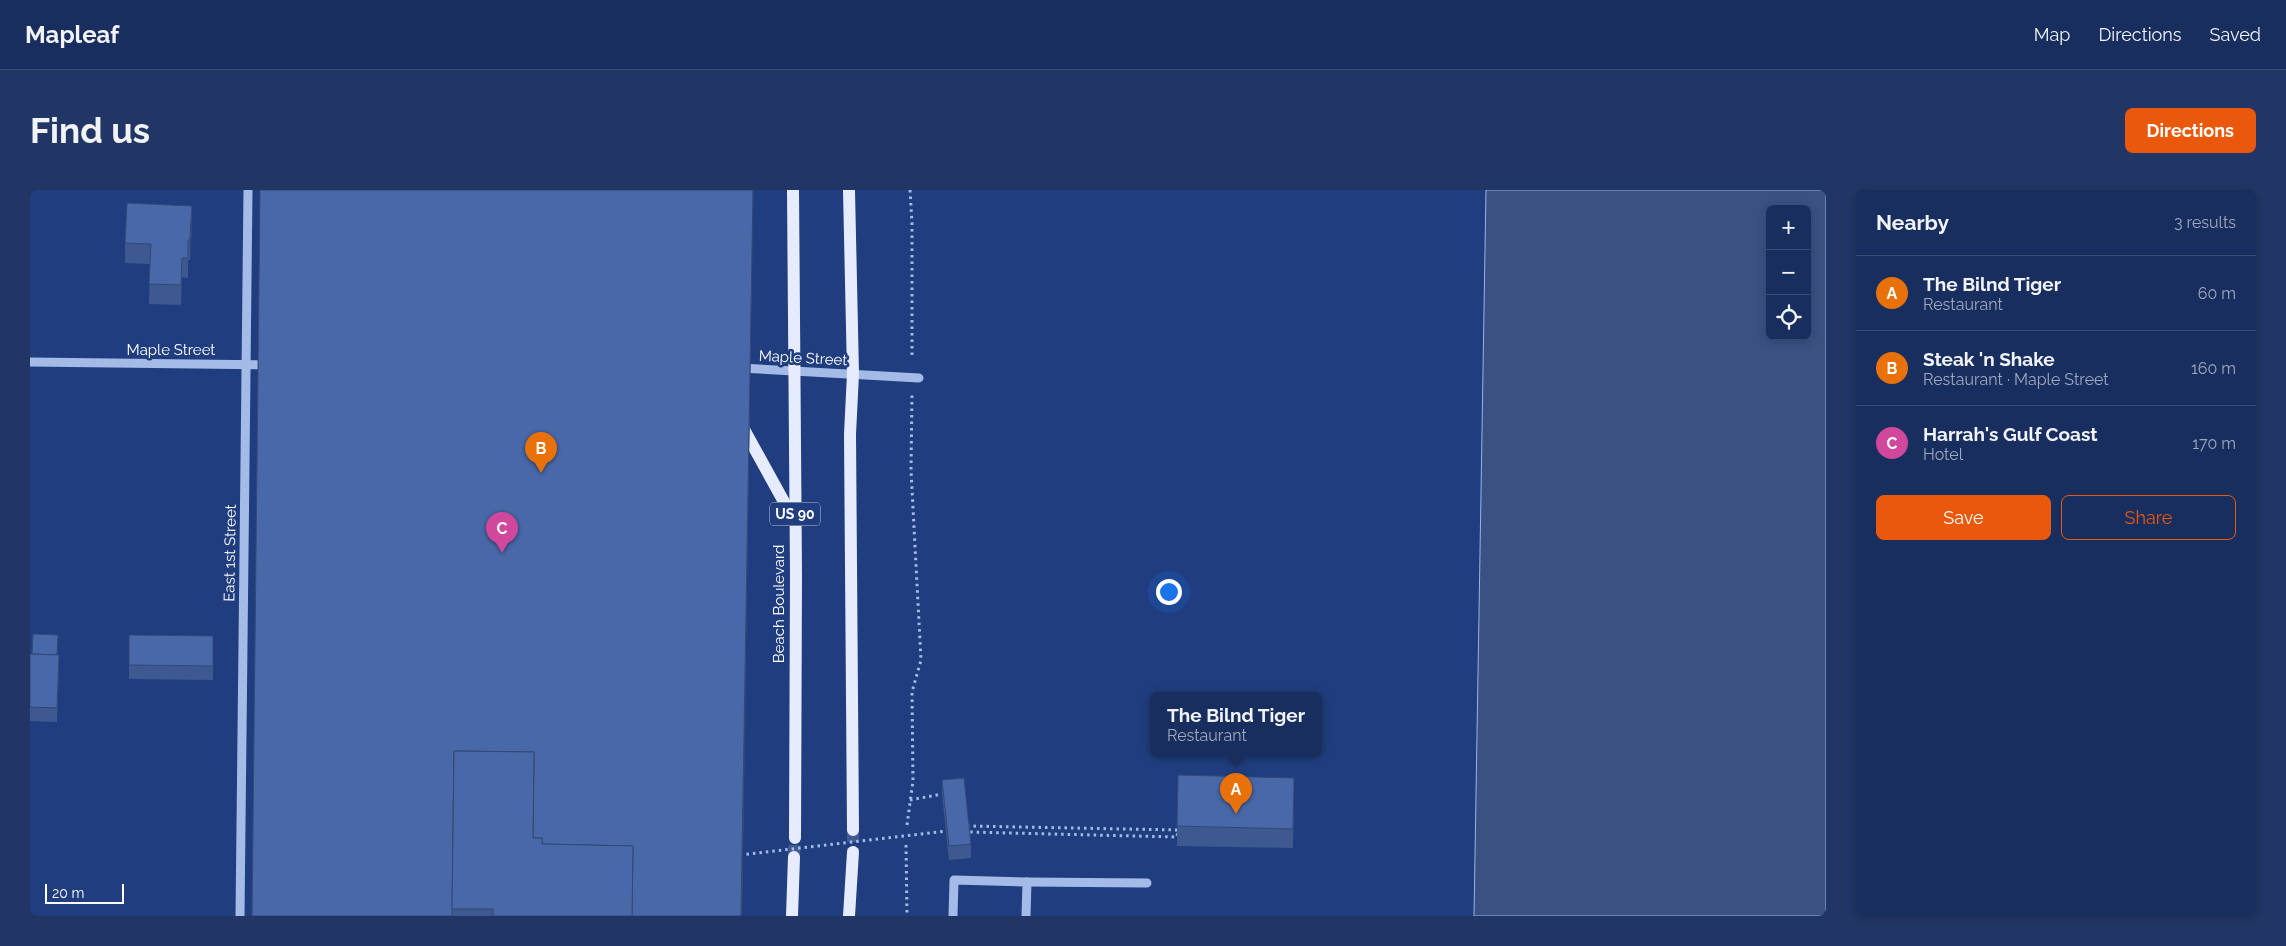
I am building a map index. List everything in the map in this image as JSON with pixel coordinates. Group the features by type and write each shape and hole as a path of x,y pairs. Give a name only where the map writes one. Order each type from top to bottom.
{"main road":[{"name":"Beach Boulevard","path":"792,190 795,838"},
{"path":"849,190 853,374 850,434 852,830"},
{"path":"733,413 795,521"},
{"path":"849,916 853,852"},
{"path":"792,916 794,858"}],"street":[{"name":"East 1st Street","path":"240,916 245,871 248,190"},
{"name":"Maple Street","path":"30,362 284,365"},
{"name":"Maple Street","path":"728,368 919,378"},
{"path":"953,916 954,880 1147,883"},
{"path":"1026,916 1027,882"}],"path":[{"path":"910,190 912,223 912,360"},
{"path":"907,825 912,780 912,692 921,660 911,470 912,407"},
{"path":"910,800 942,794"},
{"path":"968,826 1006,826 1178,830 1177,837 968,832 968,826"},
{"path":"733,856 946,831"},
{"path":"906,845 907,916"}],"water":[{"path":"1486,190 1826,190 1826,916 1474,916"}],"building":[{"path":"260,190 753,190 741,916 632,916 633,846 542,844 542,838 533,838 534,752 454,751 452,916 252,916"},
{"path":"127,203 192,206 188,258 182,258 181,285 149,284 151,244 125,243"},
{"path":"33,634 58,635 57,655 32,654"},
{"path":"129,635 213,636 213,666 129,665"},
{"path":"30,654 59,655 57,708 30,707"},
{"path":"454,751 534,752 533,838 542,838 542,844 633,846 632,916 493,916 493,909 452,909"},
{"path":"1178,775 1294,778 1293,829 1177,826"},
{"path":"964,778 971,844 949,846 942,780"}],"tunnel":[{"path":"853,830 853,852"},
{"path":"794,857 795,838"}],"place":[{"name":"Steak 'n Shake","path":"541,473"},
{"name":"Harrah's Gulf Coast","path":"502,553"},
{"name":"The Bilnd Tiger","path":"1236,814"}]}
